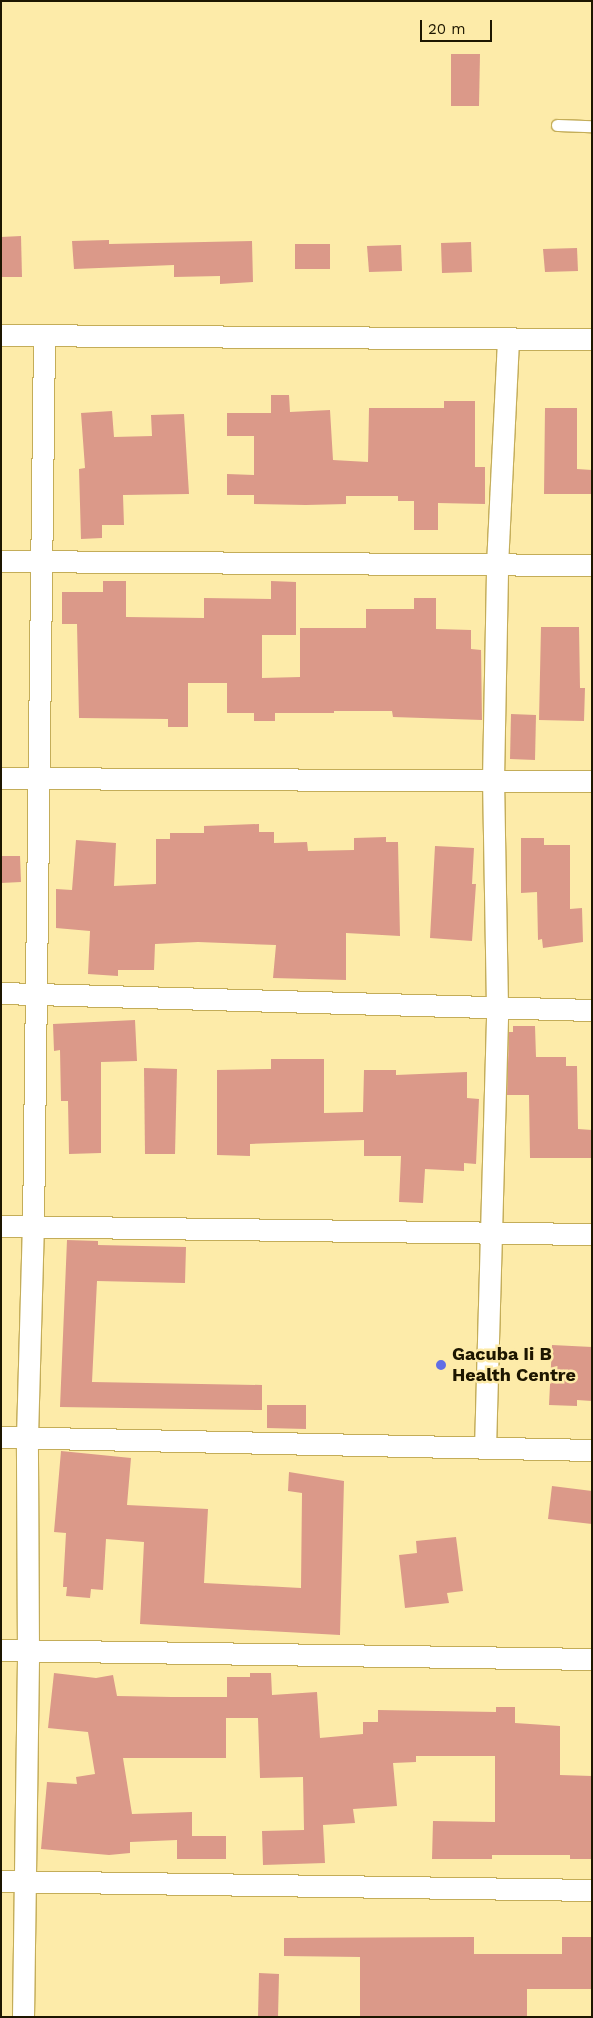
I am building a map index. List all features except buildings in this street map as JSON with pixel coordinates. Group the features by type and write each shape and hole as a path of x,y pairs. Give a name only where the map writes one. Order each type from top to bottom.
{"street":[{"path":"1,335 508,340 592,339"},
{"path":"24,2017 28,1651 27,1438 33,1226 39,778 39,562 44,335"},
{"path":"485,1448 497,1007 493,780 497,565 508,340"},
{"path":"1,561 592,565"},
{"path":"1,778 592,781"},
{"path":"1,993 592,1010"},
{"path":"1,1226 492,1231 592,1234"},
{"path":"1,1437 592,1450"},
{"path":"1,1650 592,1659"},
{"path":"1,1880 592,1890"}],"lane":[{"path":"557,125 592,126"}],"place":[{"name":"Gacuba Ii B Health Centre","path":"441,1365"}]}
